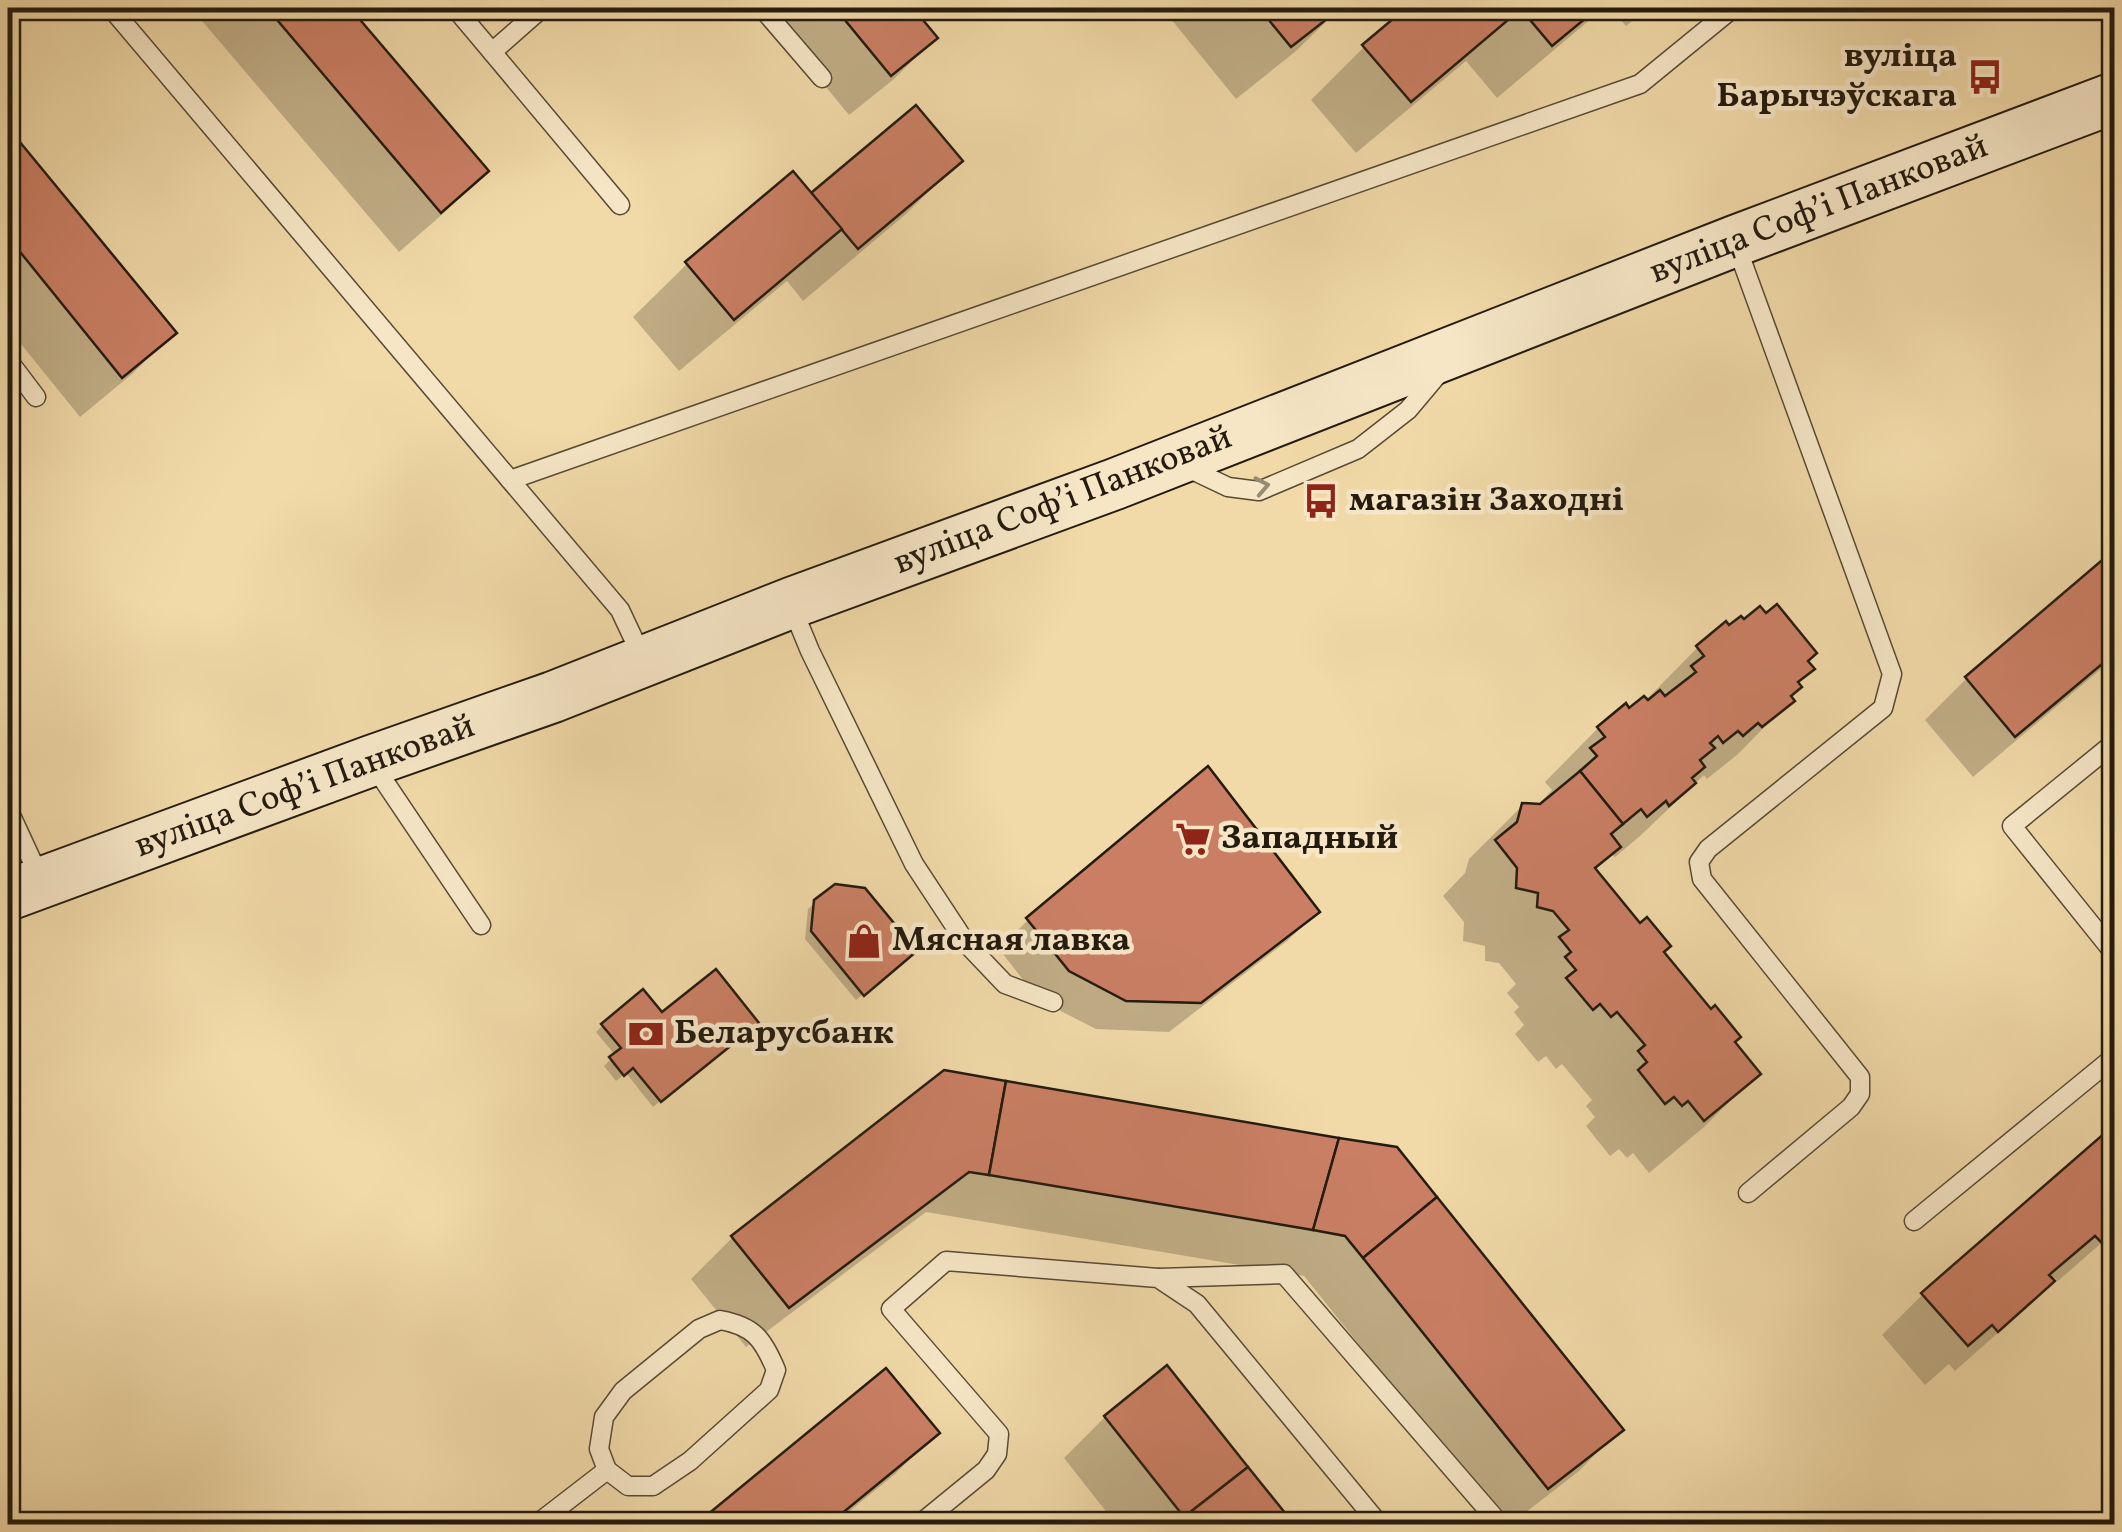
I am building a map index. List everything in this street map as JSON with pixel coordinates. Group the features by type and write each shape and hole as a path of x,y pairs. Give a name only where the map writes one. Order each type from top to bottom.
{"main road":[{"name":"вуліца Софʼі Панковай","path":"25,889 553,697 2114,98"}],"lane":[{"path":"111,8 620,610 644,660"},
{"path":"454,8 620,205"},
{"path":"492,52 542,8"},
{"path":"762,8 822,78"},
{"path":"510,480 1640,84 1734,8"},
{"path":"1735,241 1892,674 1883,708 1708,849 1699,862 1702,879 1860,1077 1860,1094 1851,1107 1748,1193"},
{"path":"8,360 36,396"},
{"path":"790,603 914,864 966,942 1005,984 1054,1002"},
{"path":"2114,743 2012,826 2114,953"},
{"path":"372,761 481,925"},
{"path":"8,810 25,889"},
{"path":"1914,1221 2114,1058"},
{"path":"920,1524 986,1470 998,1454 998,1434 891,1309 946,1261 1158,1278 1284,1274 1500,1524"},
{"path":"1158,1278 1197,1304 1379,1524"},
{"path":"720,1320 744,1324 766,1348 776,1370 769,1390 690,1461 653,1486 628,1486 607,1470 598,1449 604,1416 623,1391 699,1329 720,1320"},
{"path":"537,1524 607,1470"}],"building":[{"path":"267,8 350,8 489,171 441,213"},
{"path":"835,8 913,8 938,38 891,76"},
{"path":"1259,8 1341,8 1291,47"},
{"path":"1406,8 1521,9 1411,102 1362,45"},
{"path":"1520,8 1598,8 1552,46"},
{"path":"916,105 963,161 858,249 811,193"},
{"path":"10,130 177,333 122,378 8,237"},
{"path":"793,171 842,229 734,320 685,262"},
{"path":"2114,550 2114,654 2015,737 1965,677"},
{"path":"1777,604 1817,653 1808,661 1815,669 1798,682 1802,687 1791,696 1795,701 1762,727 1758,723 1743,736 1738,731 1723,743 1718,736 1710,743 1715,748 1700,760 1705,767 1692,778 1696,783 1669,806 1666,801 1647,817 1641,809 1623,824 1580,771 1597,756 1590,748 1605,737 1597,727 1626,703 1629,708 1660,690 1665,696 1696,672 1691,666 1704,656 1696,646 1726,621 1729,625 1741,616 1744,619 1760,606 1766,613"},
{"name":"Западный","path":"1208,766 1320,912 1201,1003 1126,1001 1069,971 1026,918"},
{"path":"1580,771 1623,824 1611,834 1621,847 1595,868 1640,923 1647,917 1671,946 1664,952 1711,1009 1715,1005 1741,1037 1735,1042 1761,1074 1704,1121 1688,1101 1682,1106 1674,1097 1665,1104 1638,1070 1647,1062 1638,1051 1645,1045 1617,1012 1611,1017 1600,1004 1593,1010 1566,978 1576,970 1565,957 1571,952 1559,937 1569,930 1553,911 1537,907 1538,893 1516,888 1517,868 1495,840 1517,822 1522,803 1540,804"},
{"name":"Мясная лавка","path":"835,884 865,888 917,951 864,996 811,931 814,900"},
{"path":"716,969 759,1023 661,1102 633,1068 624,1076 609,1057 621,1048 601,1024 643,989 662,1012"},
{"path":"944,1070 1006,1081 989,1175 969,1172 789,1308 731,1236"},
{"path":"1006,1081 1339,1138 1313,1230 989,1175"},
{"path":"2114,1125 2114,1230 2101,1242 2095,1236 2049,1275 2055,1281 1998,1332 1992,1325 1968,1346 1921,1293"},
{"path":"1339,1138 1397,1147 1437,1197 1363,1258 1345,1236 1313,1230"},
{"path":"1437,1197 1624,1430 1548,1489 1363,1258"},
{"path":"1167,1365 1248,1467 1184,1517 1104,1416"},
{"path":"886,1368 940,1433 829,1524 696,1524"},
{"path":"1248,1467 1294,1524 1190,1524 1184,1517"}],"place":[{"name":"вуліца Барычэўскага","path":"1985,77"},
{"name":"магазін Заходні","path":"1321,501"},
{"name":"Западный","path":"1193,839"},
{"name":"Мясная лавка","path":"864,941"},
{"name":"Беларусбанк","path":"646,1034"}]}
